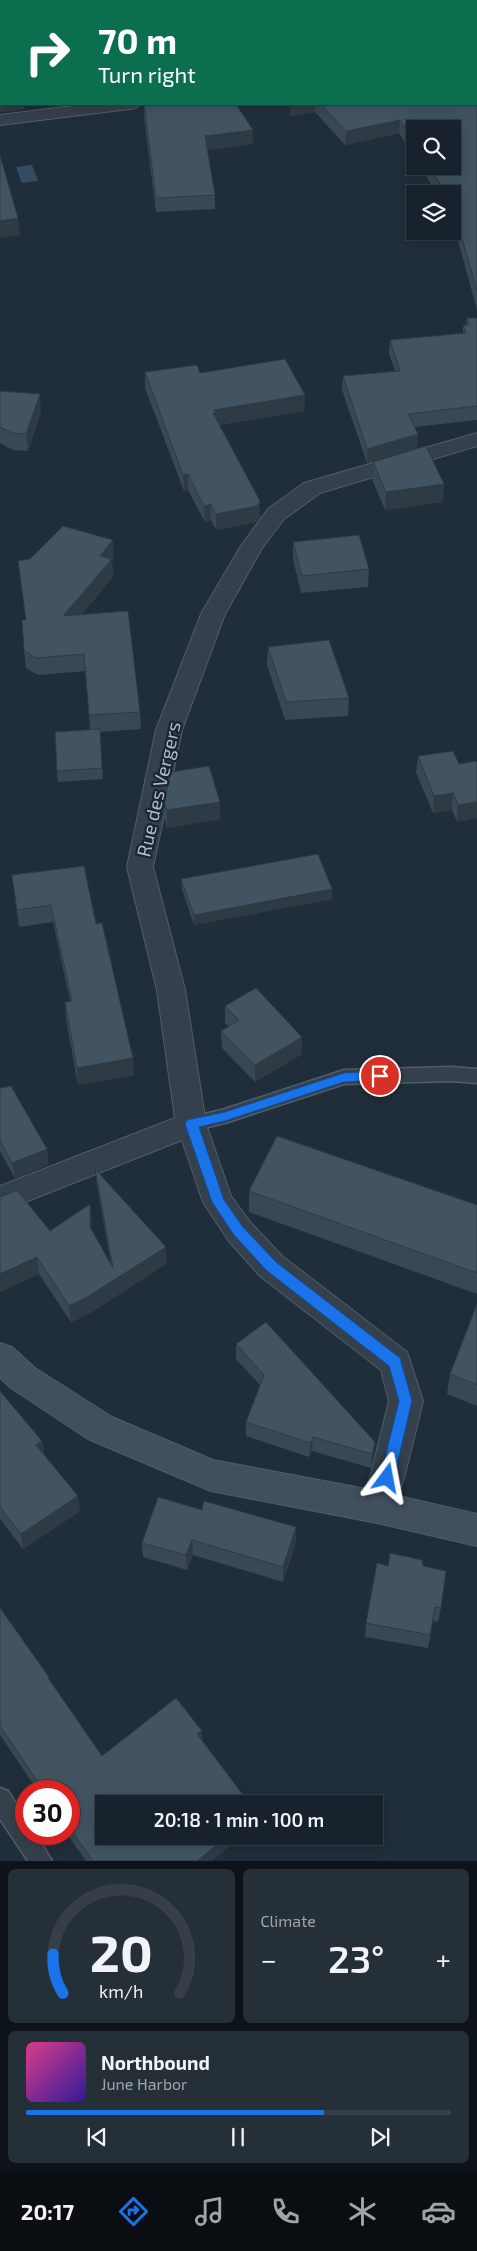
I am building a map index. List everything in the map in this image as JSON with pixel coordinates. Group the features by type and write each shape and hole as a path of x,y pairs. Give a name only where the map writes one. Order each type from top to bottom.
{"main road":[{"path":"0,1357 23,1378 100,1428 211,1475 378,1506 477,1530"}],"street":[{"path":"0,120 122,105"},
{"name":"Rue des Vergers","path":"378,1506 406,1401 395,1362 271,1266 239,1231 218,1202 191,1124 171,990 140,867 168,730 213,614 252,546 276,514 312,488 477,439"},
{"path":"0,1200 191,1124"}],"lane":[{"path":"191,1124 225,1116 344,1077 451,1074 477,1076"},
{"path":"0,1799 40,1861"}],"water":[{"path":"32,165 38,181 22,183 16,167"}],"building":[{"path":"144,105 237,105 253,130 205,136 215,195 156,198"},
{"path":"321,105 477,105 477,291 461,235 461,185 441,185 434,175 461,175 461,120 406,120 406,130 400,120 346,131"},
{"path":"0,155 18,218 0,221"},
{"path":"467,318 477,318 477,406 408,414 418,434 367,449 343,376 400,371 390,340 466,333 463,325 469,325"},
{"path":"285,359 305,395 214,410 216,413 213,413 260,501 257,506 216,514 211,504 204,506 188,474 183,475 145,372 197,365 200,373"},
{"path":"0,391 40,394 26,434 12,433 0,427"},
{"path":"426,446 444,484 386,492 373,462"},
{"path":"63,526 113,540 100,556 112,559 63,616 128,611 140,712 89,715 84,654 36,658 24,650 22,620 26,620 18,561 30,559"},
{"path":"359,535 369,569 302,576 293,542"},
{"path":"329,640 349,698 286,702 268,647"},
{"path":"100,729 102,768 57,771 55,732"},
{"path":"453,751 459,764 477,762 477,802 458,805 453,793 434,796 418,756"},
{"path":"209,766 220,802 167,810 164,802 171,772"},
{"path":"318,854 332,889 194,915 181,879"},
{"path":"84,866 96,924 102,923 133,1058 77,1068 65,1002 72,1001 51,905 17,910 12,875"},
{"path":"256,988 302,1037 255,1065 221,1031 239,1020 225,1006"},
{"path":"11,1086 47,1149 12,1163 0,1140 0,1088"},
{"path":"277,1136 477,1205 477,1273 249,1191"},
{"path":"95,1169 166,1247 87,1297 69,1306 37,1257 0,1274 0,1197 17,1190 50,1231 90,1204 90,1227 113,1268"},
{"path":"477,1304 477,1385 450,1374"},
{"path":"266,1322 375,1442 372,1454 313,1437 310,1443 246,1422 264,1375 236,1344"},
{"path":"0,1391 42,1441 36,1445 78,1496 21,1534 0,1507"},
{"path":"158,1497 202,1510 204,1501 296,1527 283,1567 192,1540 186,1555 142,1543"},
{"path":"390,1553 422,1560 423,1566 446,1571 441,1608 435,1607 430,1635 366,1623 377,1563 388,1566"},
{"path":"0,1608 102,1756 176,1698 202,1731 197,1734 243,1795 95,1795 95,1845 217,1845 197,1861 93,1861 80,1843 80,1780 37,1780 0,1726"}],"route":[{"path":"380,1076 344,1077 225,1116 191,1124 218,1202 239,1231 271,1266 395,1362 406,1401 387,1478"}]}
